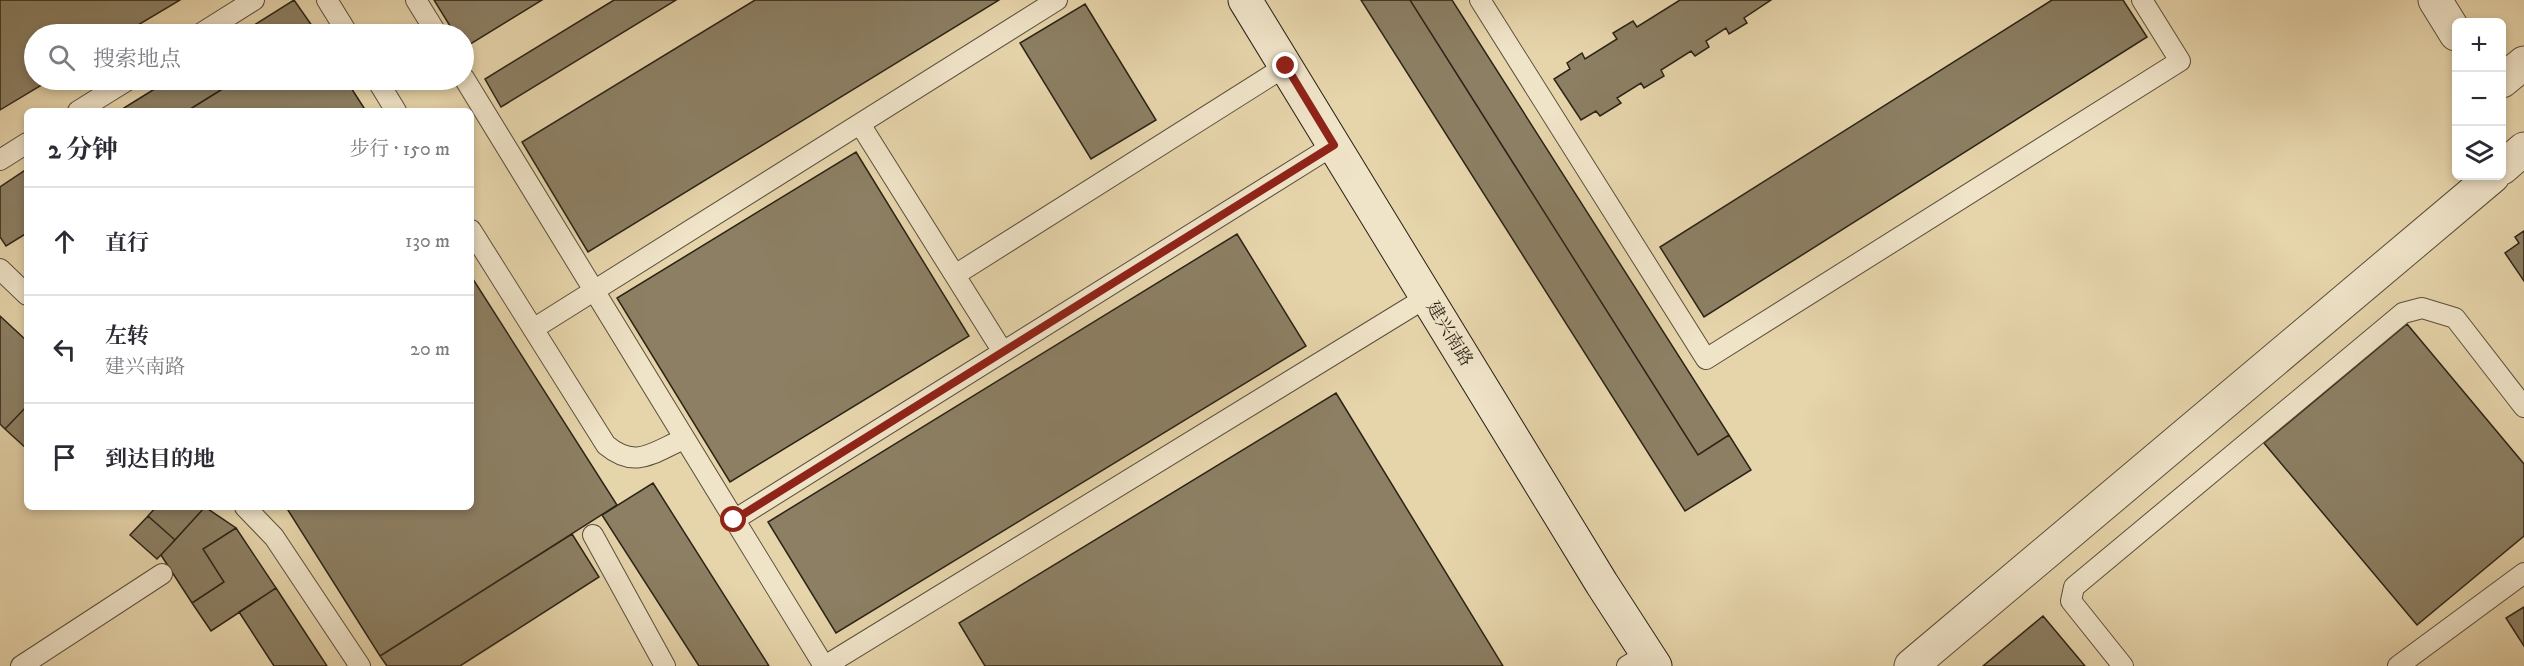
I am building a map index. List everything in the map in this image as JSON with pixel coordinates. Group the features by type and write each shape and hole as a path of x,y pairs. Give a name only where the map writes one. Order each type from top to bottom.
{"street":[{"name":"建兴南路","path":"1245,0 1602,584 1643,662"},
{"path":"2435,0 2452,26"},
{"path":"2506,78 2524,63"},
{"path":"2506,165 2524,149"},
{"path":"1911,666 2488,180"}],"lane":[{"path":"216,24 254,0"},
{"path":"327,0 342,24"},
{"path":"416,0 431,24"},
{"path":"533,330 1057,0"},
{"path":"1480,0 1706,359 2180,62 2142,0"},
{"path":"955,275 1286,66"},
{"path":"83,108 112,90"},
{"path":"383,90 394,108"},
{"path":"471,90 824,666 1427,297"},
{"path":"860,124 1003,352"},
{"path":"0,160 24,145"},
{"path":"734,520 1334,145"},
{"path":"474,235 606,445 619,455 635,460 684,439"},
{"path":"0,269 24,292"},
{"path":"2123,666 2071,601 2074,587 2403,313 2422,308 2455,318 2524,407"},
{"path":"249,510 274,537 360,666"},
{"path":"593,534 664,666"},
{"path":"2398,666 2524,573"},
{"path":"21,666 162,574"}],"building":[{"path":"0,0 180,0 140,24 24,24 24,90 33,90 0,110"},
{"path":"294,0 311,24 256,24"},
{"path":"434,0 542,0 474,42 474,24 449,24"},
{"path":"614,0 676,0 501,107 485,79"},
{"path":"755,0 999,0 588,252 522,142"},
{"path":"1361,0 1410,0 1698,455 1729,435 1751,470 1685,511"},
{"path":"1410,0 1452,0 1729,435 1698,455"},
{"path":"1680,0 1771,0 1744,18 1747,23 1729,34 1726,28 1706,41 1709,47 1695,56 1691,51 1661,70 1664,76 1644,88 1641,83 1617,98 1621,103 1600,116 1596,111 1581,120 1554,79 1570,69 1567,63 1582,53 1585,59 1617,39 1613,33 1633,21 1637,27"},
{"path":"2052,0 2123,0 2147,37 1704,317 1660,247"},
{"path":"1085,4 1156,120 1091,159 1020,43"},
{"path":"153,90 221,90 192,108 124,108"},
{"path":"221,90 352,90 364,108 192,108"},
{"path":"856,152 969,336 730,482 617,298"},
{"path":"24,171 24,235 6,246 0,237 0,187"},
{"path":"2524,231 2524,281 2505,253 2519,243 2515,237"},
{"path":"1237,234 1306,346 836,633 768,522"},
{"path":"474,281 617,505 380,656 288,510 474,510"},
{"path":"0,316 24,338 24,409 5,429 0,424"},
{"path":"2407,324 2524,464 2524,536 2417,625 2264,443"},
{"path":"1336,393 1503,666 985,666 959,623"},
{"path":"24,409 24,446 5,429"},
{"path":"653,483 769,666 699,666 602,515"},
{"path":"153,510 202,510 175,540 148,516"},
{"path":"202,510 209,510 236,528 203,549 224,582 192,603 161,555"},
{"path":"148,516 175,540 157,559 130,535"},
{"path":"236,528 276,588 211,631 192,603 224,582 203,549"},
{"path":"572,534 599,577 460,666 387,666 380,656"},
{"path":"276,588 327,666 274,666 239,612"},
{"path":"2524,607 2524,646 2506,618"},
{"path":"2043,616 2085,666 1983,666"}],"route":[{"path":"734,520 1334,145 1286,66"}]}
